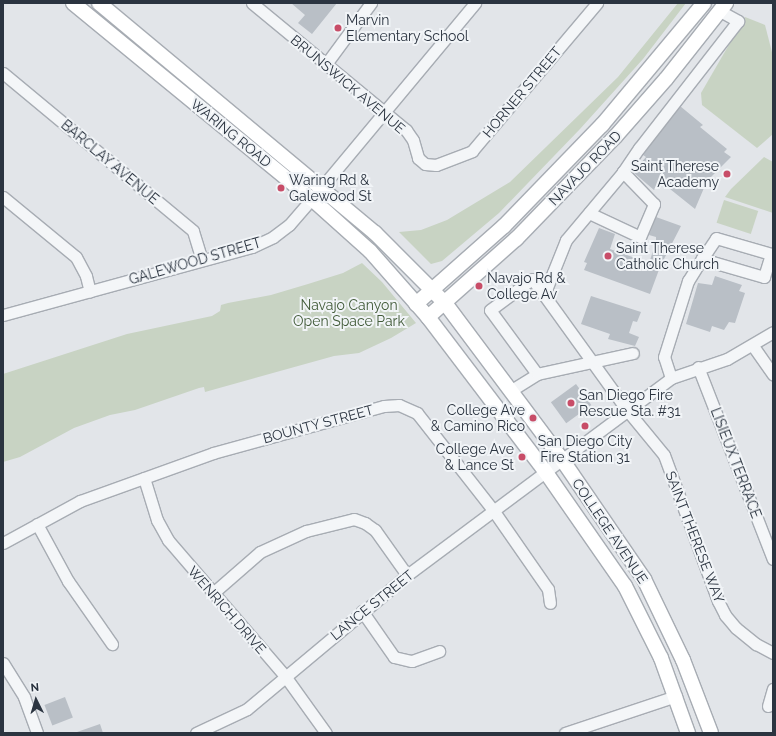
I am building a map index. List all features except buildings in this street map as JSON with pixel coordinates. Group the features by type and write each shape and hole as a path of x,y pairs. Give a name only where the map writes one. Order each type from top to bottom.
{"main road":[{"name":"WARING ROAD","path":"73,3 312,199 370,252 416,304"},
{"name":"WARING ROAD","path":"99,3 375,233 434,289"},
{"name":"NAVAJO ROAD","path":"416,304 504,226 602,125 704,3"},
{"name":"NAVAJO ROAD","path":"428,317 516,238 615,137 719,6"},
{"name":"COLLEGE AVENUE","path":"434,289 561,458 644,579 683,660 711,733"},
{"name":"COLLEGE AVENUE","path":"416,304 428,317 546,471 624,586 661,658 676,696 688,733"}],"street":[{"name":"BRUNSWICK AVENUE","path":"252,3 406,130 413,140 418,158 425,164 436,165"},
{"path":"326,64 371,3"},
{"name":"GALEWOOD STREET","path":"3,315 252,247 273,237 289,225 312,199 475,3"},
{"name":"HORNER STREET","path":"436,165 472,151 596,3"},
{"path":"544,295 566,240 623,172 639,148 738,21 719,6"},
{"name":"BARCLAY AVENUE","path":"3,73 193,231 202,260"},
{"path":"589,213 640,237 654,204 623,172"},
{"path":"3,197 76,257 86,276 90,292"},
{"path":"671,378 664,357 688,281 702,259 716,238 771,254 764,277 702,259"},
{"name":"SAINT THERESE WAY","path":"537,374 490,310 532,279 627,410 664,455 718,601 725,615 736,628 756,644 773,653"},
{"name":"LANCE STREET","path":"196,733 247,709 362,611 407,575 546,471 561,458 671,378 698,367 727,360 753,346 773,332"},
{"path":"753,346 773,375"},
{"path":"510,391 537,374 633,353"},
{"name":"LISIEUX TERRACE","path":"698,367 773,559"},
{"name":"BOUNTY STREET","path":"3,542 80,501 213,453 384,406 399,405 417,413 493,510 548,589 550,603"},
{"name":"WENRICH DRIVE","path":"144,478 157,520 168,540 285,676 326,733"},
{"path":"213,593 260,552 306,531 354,519 365,523 375,530 407,575"},
{"path":"37,524 68,581 112,644"},
{"path":"362,611 394,657 412,661 439,651"},
{"path":"3,663 22,692 37,733"},
{"path":"768,706 773,689"},
{"path":"568,732 676,696"}],"green space":[{"path":"678,3 686,3 643,59 580,129 499,213 442,261 431,264 399,232 421,230 447,220 510,182 618,77"},
{"path":"745,17 765,25 773,56 773,134 757,148 702,105 701,93"},
{"path":"764,157 773,162 773,213 725,197 731,189"},
{"path":"724,200 758,211 751,234 717,223"},
{"name":"Navajo Canyon Open Space Park","path":"362,263 382,282 416,323 391,338 359,353 334,356 205,392 204,387 199,388 135,410 110,415 74,428 20,457 3,462 3,374 127,334 212,316 220,311 221,305 271,295 308,284 343,273"}],"place":[{"name":"Marvin Elementary School","path":"338,28"},
{"name":"Saint Therese Academy","path":"727,174"},
{"name":"Waring Rd & Galewood St","path":"281,188"},
{"name":"Saint Therese Catholic Church","path":"608,256"},
{"name":"Navajo Rd & College Av","path":"479,286"},
{"name":"San Diego Fire Rescue Sta. #31","path":"571,403"},
{"name":"College Ave & Camino Rico","path":"533,418"},
{"name":"San Diego City Fire Station 31","path":"585,426"},
{"name":"College Ave & Lance St","path":"522,457"}]}
